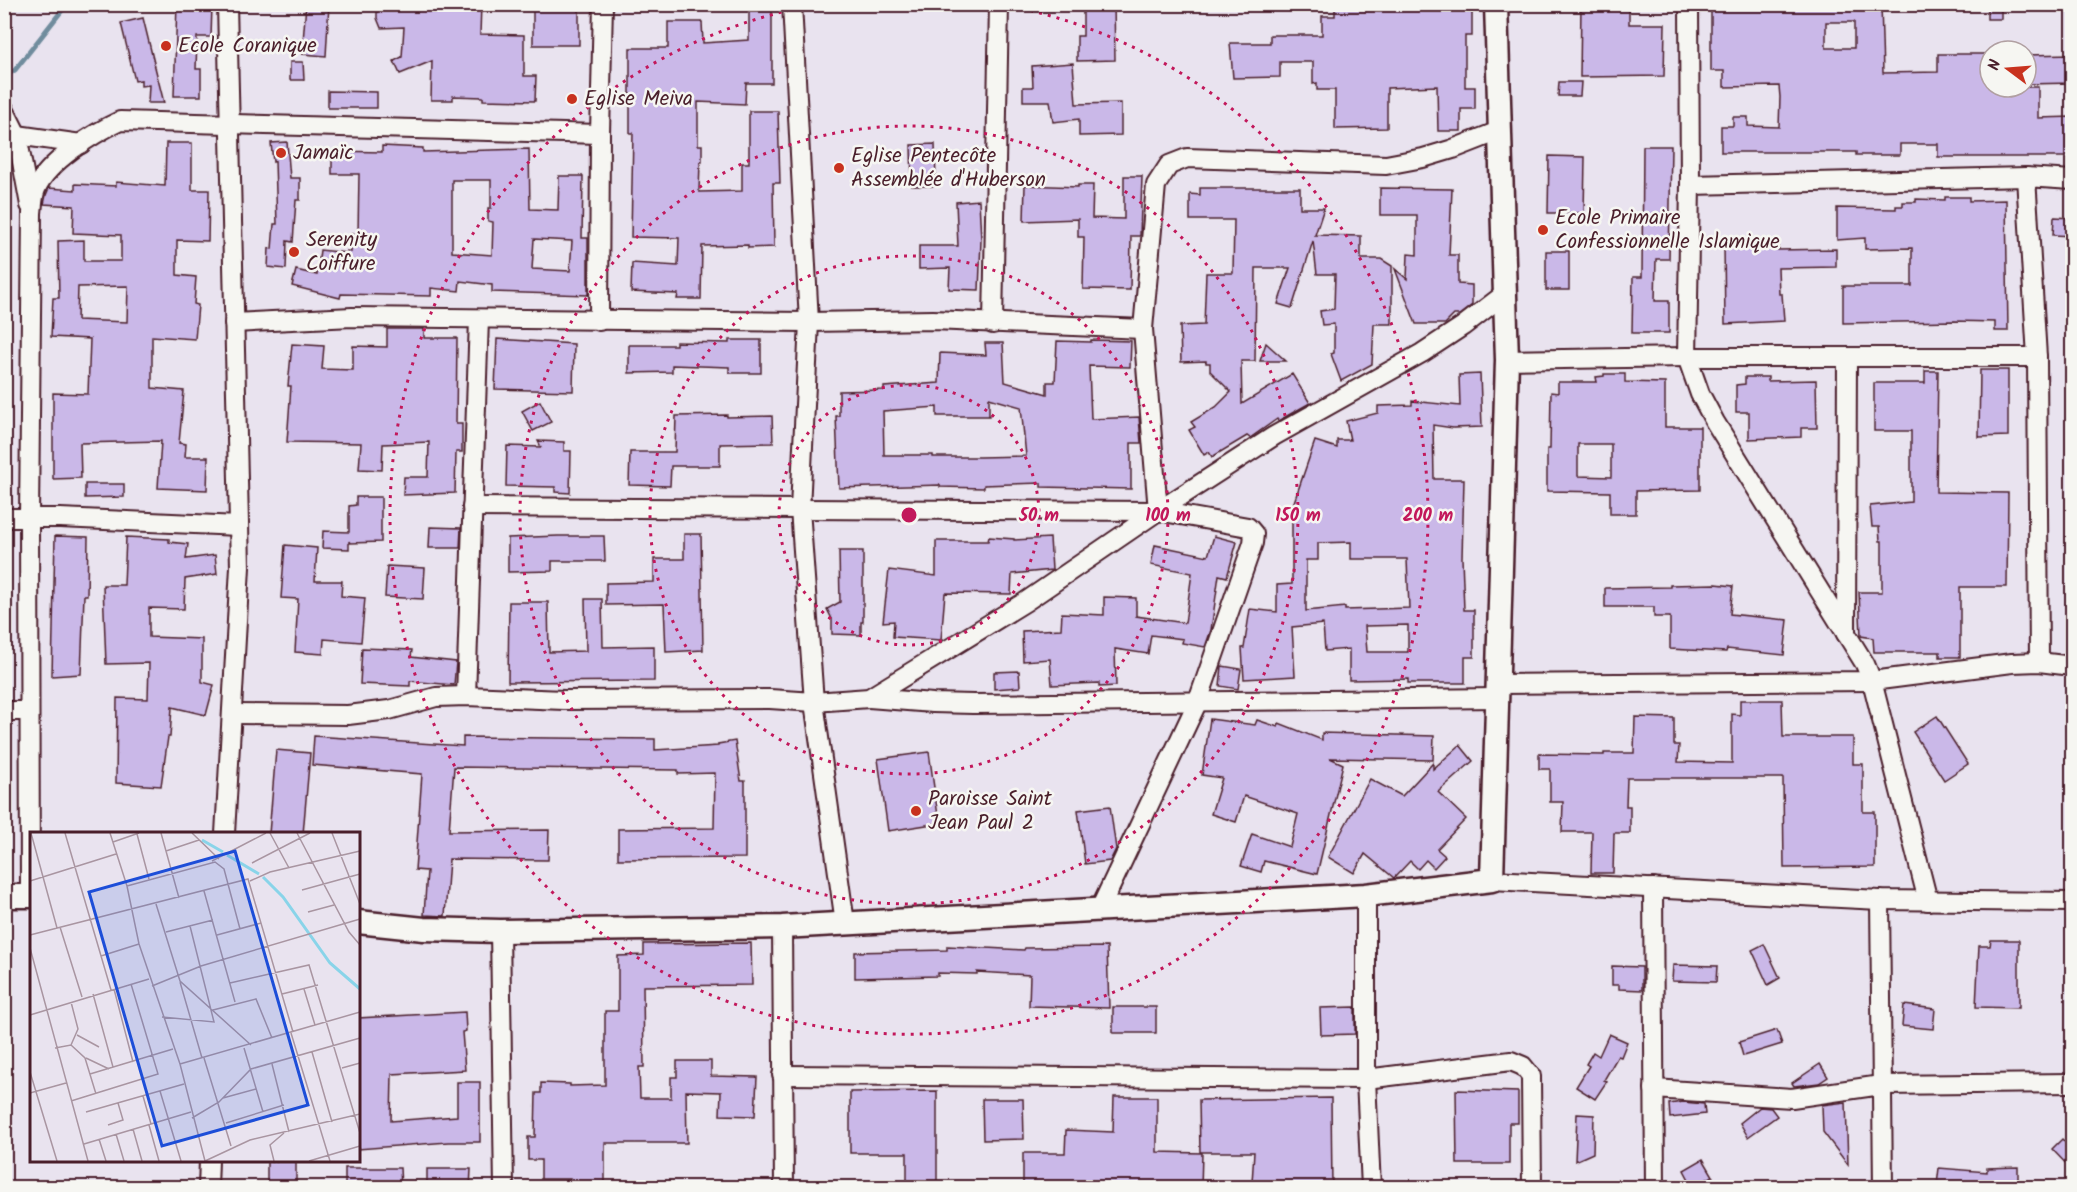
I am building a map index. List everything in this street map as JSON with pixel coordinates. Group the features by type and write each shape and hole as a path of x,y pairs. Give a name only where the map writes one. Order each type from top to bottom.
{"street":[{"path":"225,832 240,567 227,4"},
{"path":"599,321 603,4"},
{"path":"792,4 809,322 800,509 814,702 845,923"},
{"path":"993,324 999,4"},
{"path":"1492,880 1507,360 1498,131 1496,4"},
{"path":"1689,4 1690,186 1687,357 1715,422 1846,634 1872,681 1928,901"},
{"path":"4,109 32,213"},
{"path":"31,832 29,518 32,213 36,190 42,178 94,133 120,120 600,134"},
{"path":"1158,511 1143,329 1156,185 1169,165 1187,158 1386,165 1434,155 1498,131"},
{"path":"11,138 81,144"},
{"path":"1690,186 2026,177 2073,180"},
{"path":"2026,177 2037,357 2039,662"},
{"path":"868,698 1025,602 1158,511 1274,436 1438,342 1506,293"},
{"path":"234,323 352,317 599,321 933,320 1143,329"},
{"path":"466,696 478,319"},
{"path":"1507,360 1687,357 2037,357"},
{"path":"1846,634 1847,357"},
{"path":"472,507 1158,511 1248,527 1254,534 1253,543 1198,701 1100,909"},
{"path":"4,518 239,526"},
{"path":"233,714 348,715 389,710 436,697 466,696 564,700 770,699 814,702 868,698 953,703 1198,701 1872,681 2012,663 2039,662 2073,666"},
{"path":"4,711 30,711"},
{"path":"360,922 424,929 500,931 782,927 1366,895 1492,880 1880,900 2073,902"},
{"path":"1653,888 1655,1188"},
{"path":"1366,895 1366,1079 1371,1188"},
{"path":"4,896 30,896"},
{"path":"1880,900 1883,1188"},
{"path":"782,927 784,1188"},
{"path":"500,931 504,1188"},
{"path":"782,1075 1366,1079 1511,1061 1523,1066 1531,1076 1532,1188"},
{"path":"1654,1089 1792,1098 1881,1085 2073,1083"},
{"path":"208,1188 209,1162"}],"building":[{"path":"177,4 212,5 211,37 197,37 196,69 201,69 201,96 174,96"},
{"path":"306,4 329,4 326,56 302,54"},
{"path":"377,4 481,4 480,34 524,35 524,76 536,76 535,101 483,100 483,97 453,96 453,100 431,100 432,61 400,74 394,61 402,57 404,27 381,28 377,18"},
{"path":"533,4 579,4 579,45 533,45"},
{"path":"749,4 772,4 772,83 746,83 745,104 698,102 698,145 702,145 699,192 742,191 742,163 749,163 749,111 778,111 780,183 773,183 774,247 702,246 701,299 677,299 678,294 631,292 632,263 678,266 679,238 631,237 633,133 630,133 630,48 668,48 668,22 702,22 703,43 749,40"},
{"path":"1083,4 1114,4 1115,60 1077,61 1077,36 1083,36"},
{"path":"1335,4 1472,4 1472,36 1465,36 1465,87 1475,87 1475,109 1461,109 1461,131 1438,131 1437,86 1387,88 1387,128 1335,129 1335,90 1317,90 1317,83 1313,84 1313,62 1280,62 1280,77 1233,78 1230,43 1270,43 1270,35 1322,35 1322,16 1335,16"},
{"path":"1711,4 1881,4 1883,73 1938,72 1938,54 1978,54 1978,99 2038,99 2038,118 2073,117 2073,157 1938,157 1938,144 1900,144 1900,155 1856,155 1856,152 1721,152 1721,126 1733,126 1733,117 1748,117 1748,126 1779,127 1779,86 1724,87 1724,71 1711,71","holes":["1826,22 1854,22 1854,48 1826,48"]},
{"path":"1987,4 2001,4 2001,19 1987,19"},
{"path":"1581,5 1629,5 1629,24 1665,24 1664,76 1580,77"},
{"path":"143,18 164,103 148,103 149,85 141,86 141,80 135,81 121,23"},
{"path":"2073,54 2073,83 2038,84 2038,55"},
{"path":"290,62 303,62 304,80 290,80"},
{"path":"1073,63 1076,104 1121,103 1121,135 1079,136 1079,119 1053,122 1050,101 1023,101 1023,87 1033,87 1032,66"},
{"path":"1559,82 1581,82 1580,96 1558,96"},
{"path":"328,91 377,92 377,108 328,108"},
{"path":"287,142 290,178 300,178 300,200 296,200 293,242 287,241 286,269 268,267 274,224 277,224 275,161 273,162 271,143"},
{"path":"166,143 192,143 192,190 209,190 208,241 177,240 177,275 196,277 194,304 198,305 195,339 152,336 152,388 184,391 179,443 186,444 185,457 208,457 207,490 158,488 161,441 80,443 81,478 53,479 53,393 88,394 90,339 51,337 53,298 59,298 58,241 84,240 84,261 121,261 121,235 73,233 74,206 44,204 46,195 49,188 75,190 75,184 116,186 116,182 165,186","holes":["128,286 127,322 77,320 78,287"]},
{"path":"935,144 936,186 912,186 911,145"},
{"path":"382,146 423,148 423,152 529,149 530,209 558,210 559,176 583,176 582,238 588,238 588,295 492,292 492,285 460,281 459,291 431,288 431,296 341,294 340,298 292,286 296,270 317,275 320,250 351,252 351,234 358,234 359,174 332,174 332,151 382,152","holes":["452,180 491,180 491,208 488,208 488,221 493,222 492,255 452,252","534,239 572,241 570,271 532,269"]},
{"path":"1643,146 1671,146 1669,259 1656,259 1655,301 1669,301 1669,333 1632,333 1633,277 1642,277"},
{"path":"1549,156 1585,157 1584,213 1548,213"},
{"path":"1124,176 1142,176 1140,236 1131,236 1130,290 1083,289 1084,237 1078,237 1078,219 1024,221 1025,185 1078,187 1078,185 1093,185 1092,218 1124,219"},
{"path":"1200,188 1300,188 1300,208 1324,208 1315,235 1361,236 1361,259 1381,259 1392,266 1392,324 1374,324 1372,364 1341,381 1331,354 1334,353 1334,324 1322,325 1320,311 1334,309 1335,274 1317,274 1313,241 1292,308 1278,304 1290,268 1256,268 1255,361 1241,361 1242,404 1292,374 1310,403 1278,421 1277,419 1250,438 1247,436 1212,457 1209,452 1204,455 1189,430 1195,427 1191,422 1216,407 1231,392 1210,371 1210,363 1206,361 1181,362 1180,326 1204,325 1206,273 1233,273 1234,220 1190,220 1190,194 1200,195"},
{"path":"1380,188 1452,189 1449,255 1458,255 1458,284 1472,285 1472,305 1459,315 1454,315 1445,324 1416,324 1395,269 1407,279 1408,254 1417,255 1417,215 1380,215"},
{"path":"1945,197 1969,197 1969,201 2006,200 2008,331 1995,331 1995,322 1843,323 1843,286 1912,286 1912,248 1865,249 1865,238 1837,240 1837,208 1896,209 1896,206 1903,206 1903,202 1916,202 1916,199 1945,200"},
{"path":"979,200 981,240 979,290 949,289 950,268 919,269 919,246 958,246 956,202"},
{"path":"2054,217 2073,218 2073,236 2053,235"},
{"path":"1778,242 1778,250 1836,249 1836,267 1778,268 1779,294 1782,294 1784,321 1725,324 1724,244"},
{"path":"1546,251 1569,251 1569,290 1546,290"},
{"path":"387,329 424,329 424,338 457,338 456,424 462,424 462,452 456,452 455,493 403,495 404,477 428,477 429,442 383,444 382,470 359,469 361,443 287,442 291,386 288,386 292,344 324,346 322,369 353,370 353,346 387,347"},
{"path":"497,339 574,344 573,391 495,389"},
{"path":"729,340 761,340 761,373 729,373 729,367 672,365 672,372 629,373 629,345 676,345 676,342 729,343"},
{"path":"1091,340 1131,341 1130,367 1089,366 1091,419 1139,417 1141,443 1131,443 1131,489 1041,487 1041,483 984,485 984,488 940,487 940,485 839,488 836,416 839,416 839,391 884,390 884,387 939,383 940,353 986,355 985,343 1003,343 1005,382 1047,394 1047,382 1055,382 1057,341 1091,342","holes":["989,398 1021,407 1026,456 884,455 883,411 937,407 937,416 989,416"]},
{"path":"1266,343 1286,361 1260,361"},
{"path":"1980,370 2008,370 2008,436 1979,437"},
{"path":"1925,371 1938,371 1936,492 2008,493 2007,587 1960,587 1960,657 1940,657 1940,652 1874,652 1873,638 1861,636 1859,592 1882,592 1882,541 1880,541 1879,527 1872,527 1870,506 1911,502 1911,431 1874,431 1874,383 1925,383"},
{"path":"1480,374 1482,427 1453,428 1433,425 1434,479 1464,479 1462,558 1464,610 1474,610 1474,657 1465,657 1465,683 1408,683 1408,679 1349,680 1349,649 1325,651 1323,624 1292,627 1295,676 1244,679 1242,648 1244,648 1250,609 1277,612 1277,585 1292,584 1292,508 1315,441 1337,448 1337,440 1350,440 1346,421 1378,413 1378,406 1412,405 1412,401 1460,406 1459,375","holes":["1351,542 1351,559 1407,559 1409,608 1345,610 1345,607 1306,611 1306,560 1318,560 1318,543","1408,625 1408,652 1367,652 1365,626"]},
{"path":"1604,374 1625,374 1625,382 1665,383 1665,427 1700,427 1700,490 1636,491 1636,514 1610,514 1610,492 1547,491 1551,392 1558,393 1558,382 1597,382 1596,377 1604,376","holes":["1578,444 1611,444 1611,477 1578,476"]},
{"path":"1745,377 1768,377 1768,381 1816,380 1817,428 1801,428 1801,437 1749,439 1749,412 1736,412 1736,385 1745,384"},
{"path":"540,401 551,422 533,431 522,411"},
{"path":"727,415 727,417 772,416 773,443 720,444 720,466 671,466 670,486 629,485 630,452 675,452 676,416"},
{"path":"538,441 564,442 564,451 571,451 570,493 555,492 555,487 506,486 507,446 541,447"},
{"path":"85,484 124,484 124,497 85,498"},
{"path":"356,497 381,497 381,542 350,543 349,541 349,549 322,548 323,531 349,532 349,506 356,505"},
{"path":"430,527 461,528 460,548 429,548"},
{"path":"684,534 701,534 703,650 666,652 664,604 606,605 606,583 654,582 654,559 684,559"},
{"path":"55,536 88,537 87,595 84,595 81,674 52,676"},
{"path":"604,536 605,561 552,561 552,571 508,572 508,538"},
{"path":"1214,536 1237,542 1227,577 1219,575 1211,630 1205,647 1182,643 1183,639 1151,635 1148,654 1115,649 1116,686 1099,687 1099,683 1052,685 1050,659 1023,661 1022,631 1061,629 1062,613 1104,615 1104,597 1136,598 1136,616 1185,623 1192,573 1151,565 1155,545 1208,556"},
{"path":"126,537 169,539 169,542 188,544 186,559 215,555 217,574 185,579 184,609 149,608 149,637 202,639 202,682 214,685 206,715 172,707 170,737 168,737 161,786 116,783 117,698 148,699 149,663 106,664 103,585 124,585"},
{"path":"989,537 1014,540 1050,538 1052,570 1012,574 1011,594 945,593 941,640 893,637 894,621 883,622 889,570 936,576 936,541 988,541"},
{"path":"285,545 317,548 315,581 342,581 341,596 365,598 361,642 324,639 323,654 295,652 298,599 281,598"},
{"path":"839,551 863,551 861,635 832,634 832,619 827,609 840,602"},
{"path":"387,566 425,568 423,599 385,597"},
{"path":"1716,584 1733,586 1730,614 1788,620 1784,655 1727,649 1726,652 1670,649 1670,617 1654,617 1654,607 1605,607 1605,588"},
{"path":"585,599 602,599 603,647 654,646 654,681 508,682 509,602 548,602 549,652 586,651"},
{"path":"362,648 412,650 411,657 456,662 454,685 410,681 410,686 360,684"},
{"path":"1222,666 1241,669 1238,689 1220,686"},
{"path":"1019,671 1020,687 994,689 994,672"},
{"path":"1740,700 1782,700 1783,737 1853,737 1853,764 1863,764 1863,812 1875,812 1875,867 1784,868 1783,778 1627,778 1626,806 1630,806 1630,833 1614,833 1613,873 1591,873 1592,832 1562,832 1563,802 1550,802 1550,769 1539,769 1539,754 1634,753 1635,717 1674,718 1674,745 1679,745 1678,762 1732,763 1732,714 1740,715"},
{"path":"1937,716 1968,764 1944,780 1913,732"},
{"path":"1210,719 1255,725 1257,720 1278,727 1279,723 1322,740 1322,733 1434,736 1433,760 1330,758 1343,764 1317,874 1264,861 1261,872 1241,866 1252,834 1290,847 1298,814 1244,796 1236,822 1211,814 1222,778 1202,775"},
{"path":"314,736 463,746 463,737 655,739 655,750 718,746 718,744 735,741 741,781 745,781 745,858 618,859 618,829 714,828 715,773 678,774 678,770 454,767 449,831 549,830 548,860 449,859 445,916 424,915 427,871 415,870 422,774 312,765"},
{"path":"1460,745 1473,761 1438,792 1466,819 1437,849 1445,856 1434,868 1426,860 1418,869 1410,861 1394,878 1365,854 1354,873 1328,857 1370,779 1402,796 1433,763 1433,769"},
{"path":"276,750 310,753 303,832 269,832"},
{"path":"929,752 939,823 888,831 878,759"},
{"path":"1110,806 1116,849 1110,861 1085,864 1078,810"},
{"path":"1991,940 2019,940 2019,1008 1976,1007 1979,946 1990,946"},
{"path":"751,943 752,985 643,986 644,1067 639,1067 640,1098 671,1098 671,1077 677,1077 677,1061 711,1061 711,1076 757,1077 755,1116 720,1115 721,1092 686,1091 687,1143 605,1143 605,1188 569,1188 570,1179 541,1179 541,1160 528,1160 528,1137 535,1137 536,1093 541,1093 541,1083 570,1084 570,1086 605,1085 605,1011 618,1011 618,956 644,955 644,944"},
{"path":"1764,944 1780,978 1768,985 1752,950"},
{"path":"947,946 1024,950 1025,948 1107,947 1109,1008 1029,1006 1030,975 977,972 977,974 938,973 938,976 855,978 855,952 947,950"},
{"path":"1673,965 1717,966 1716,982 1672,981"},
{"path":"1612,966 1642,967 1642,990 1619,989 1619,985 1612,985"},
{"path":"1904,1005 1935,1009 1933,1029 1902,1026"},
{"path":"1113,1007 1156,1007 1156,1033 1113,1033"},
{"path":"1355,1007 1355,1034 1321,1035 1320,1008"},
{"path":"465,1012 466,1031 462,1032 465,1070 392,1074 391,1121 457,1116 457,1082 480,1082 480,1142 448,1142 360,1149 360,1018"},
{"path":"1777,1030 1782,1044 1743,1056 1739,1042"},
{"path":"1609,1034 1627,1042 1621,1057 1618,1056 1604,1080 1607,1081 1595,1099 1576,1087 1589,1066 1586,1064 1593,1052 1599,1056"},
{"path":"1820,1064 1828,1077 1819,1083 1794,1086 1792,1083"},
{"path":"1456,1090 1518,1092 1518,1123 1509,1123 1509,1164 1457,1164"},
{"path":"937,1091 937,1186 907,1186 907,1153 850,1153 850,1092"},
{"path":"1114,1097 1157,1097 1157,1152 1202,1153 1201,1188 1023,1188 1023,1153 1065,1153 1066,1130 1113,1132"},
{"path":"1331,1098 1332,1188 1289,1188 1289,1185 1252,1183 1254,1152 1200,1152 1199,1100"},
{"path":"982,1099 1023,1099 1024,1139 983,1140"},
{"path":"1683,1102 1704,1104 1705,1114 1670,1118 1669,1104"},
{"path":"1846,1102 1848,1165 1823,1132 1822,1105"},
{"path":"1760,1107 1771,1108 1777,1116 1748,1137 1740,1123"},
{"path":"1577,1114 1594,1115 1593,1153 1575,1161"},
{"path":"2062,1139 2073,1151 2073,1171 2052,1149"},
{"path":"1703,1159 1713,1176 1693,1187 1684,1170"},
{"path":"267,1162 296,1162 296,1188 267,1188"},
{"path":"2018,1167 2018,1188 1964,1188 1937,1185 1939,1168 1987,1172 1987,1168"},
{"path":"345,1168 400,1168 401,1188 345,1188"},
{"path":"427,1169 471,1169 470,1188 427,1188"}],"waterway":[{"path":"4,77 15,70 67,4"}],"place":[{"name":"Ecole Coranique","path":"166,46"},
{"name":"Eglise Meiva","path":"572,99"},
{"name":"Jamaïc","path":"281,153"},
{"name":"Eglise Pentecôte Assemblée d'Huberson","path":"839,168"},
{"name":"Ecole Primaire Confessionnelle Islamique","path":"1543,230"},
{"name":"Serenity Coiffure","path":"294,252"},
{"name":"Paroisse Saint Jean Paul 2","path":"916,811"}]}
